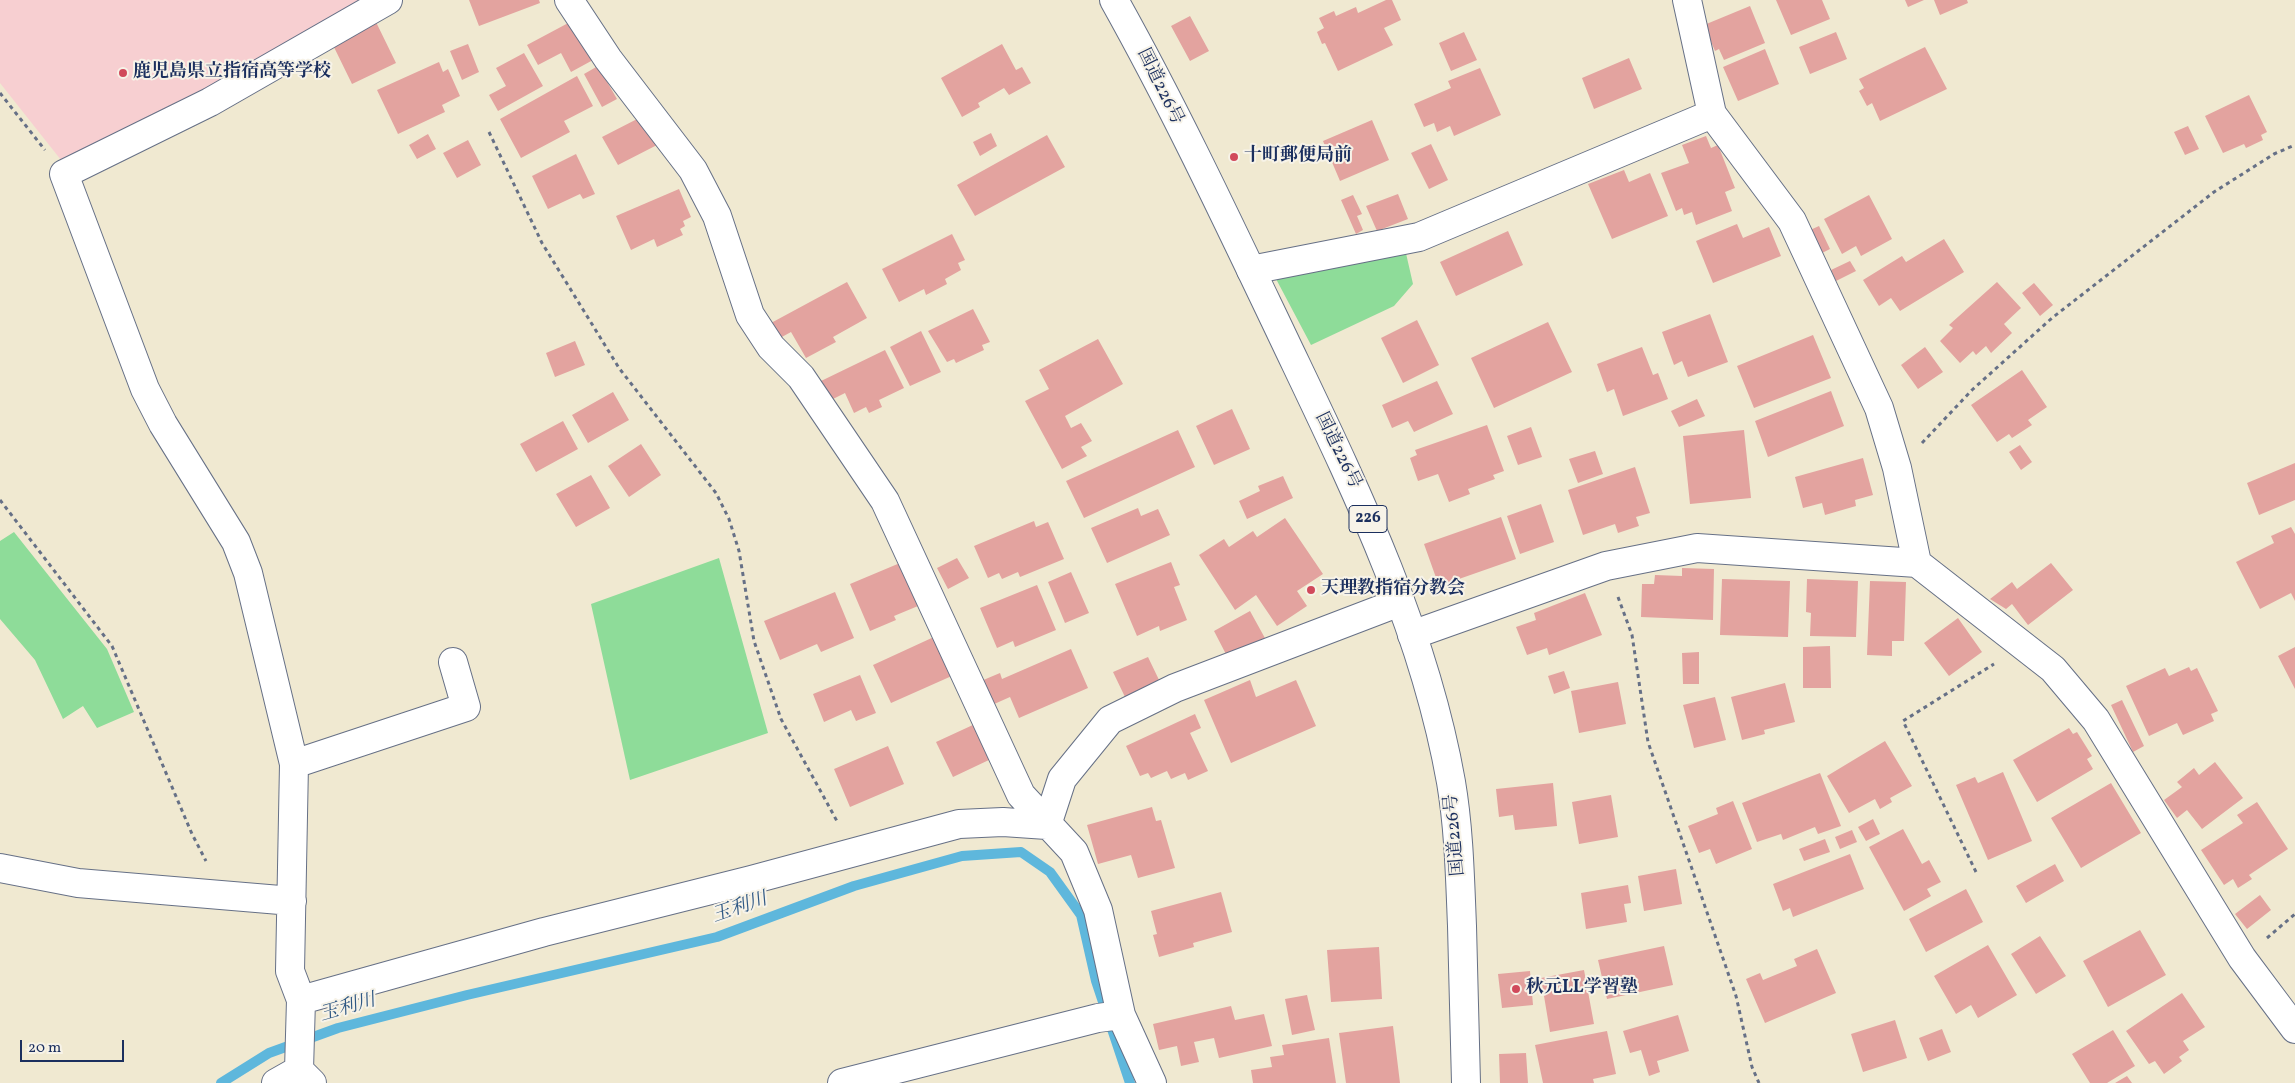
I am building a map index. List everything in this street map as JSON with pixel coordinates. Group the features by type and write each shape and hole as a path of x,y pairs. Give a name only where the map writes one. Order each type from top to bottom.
{"main road":[{"path":"296,1079 301,1000 290,971 294,764 248,572 236,542 163,424 146,389 64,174 210,102 388,0"},
{"path":"569,0 608,59 693,170 717,216 750,315 771,347 801,377 885,501 1021,795 1074,852 1098,910 1112,1016 1152,1083"},
{"name":"国道226号","path":"1114,0 1138,42 1251,270 1360,500 1412,634 1426,677 1451,782 1460,857 1466,1083"},
{"path":"1686,0 1712,114 1792,220 1879,408 1897,468 1917,563"},
{"path":"1251,270 1419,237 1712,114"},
{"path":"1412,634 1606,566 1697,548 1917,563 2053,669 2096,720 2242,958 2295,1030"},
{"path":"1047,825 1062,779 1110,720 1175,688 1400,602"},
{"path":"294,764 466,708 453,662"},
{"path":"301,1000 544,932 960,824 1003,822 1047,825"},
{"path":"0,868 78,883 292,901"},
{"path":"842,1083 1112,1016"}],"path":[{"path":"0,93 64,174"},
{"path":"489,132 542,243 619,368 716,493 729,519 739,551 754,641 781,719 854,852"},
{"path":"1897,468 1972,390 2052,318 2214,192 2274,154 2295,145"},
{"path":"0,500 112,646 192,834 224,895"},
{"path":"1606,566 1632,634 1648,742 1736,996 1752,1067 1759,1083"},
{"path":"1976,872 1903,721 2023,645"}],"shaded area":[{"name":"鹿児島県立指宿高等学校","path":"0,0 372,0 266,63 61,160 0,83"}],"green space":[{"path":"1405,249 1413,284 1394,306 1311,345 1275,277"},
{"path":"14,532 107,649 134,712 97,728 83,706 63,719 35,660 0,619 0,541"},
{"path":"719,558 768,733 630,780 591,604"}],"building":[{"path":"469,0 539,0 540,3 479,26"},
{"path":"1386,0 1392,0 1401,20 1384,28 1393,45 1338,71 1325,43 1322,44 1317,32 1324,28 1319,18 1334,11 1336,16 1356,7 1358,13"},
{"path":"1776,0 1822,0 1830,19 1791,35"},
{"path":"1905,0 1924,0 1908,7"},
{"path":"1934,0 1967,0 1968,3 1940,15"},
{"path":"1750,6 1765,43 1724,60 1719,49 1715,51 1704,25"},
{"path":"1190,16 1209,51 1190,61 1171,26"},
{"path":"375,20 396,63 352,84 331,41"},
{"path":"572,21 593,60 571,72 561,53 538,65 527,45"},
{"path":"1464,32 1477,60 1451,71 1439,43"},
{"path":"1836,32 1847,59 1810,74 1799,47"},
{"path":"468,44 479,72 462,80 450,51"},
{"path":"1002,44 1016,70 1022,67 1031,83 1009,95 1004,88 978,103 980,107 962,117 941,78"},
{"path":"1925,47 1947,89 1880,121 1872,103 1867,106 1859,91 1864,88 1859,79"},
{"path":"1765,49 1779,84 1738,101 1723,67"},
{"path":"524,53 543,86 498,111 489,95 506,86 496,68"},
{"path":"1629,58 1642,89 1594,109 1582,78"},
{"path":"439,62 443,72 448,69 460,96 442,105 445,112 398,134 377,90"},
{"path":"598,66 617,99 602,107 584,74"},
{"path":"1480,68 1501,115 1454,136 1450,126 1437,132 1434,123 1424,127 1414,104 1451,88 1448,81"},
{"path":"577,76 593,106 564,121 570,132 521,158 500,119"},
{"path":"2249,95 2267,132 2261,135 2263,140 2246,148 2244,144 2223,153 2205,116"},
{"path":"641,117 657,145 618,165 602,137"},
{"path":"1372,120 1389,160 1340,181 1323,141"},
{"path":"2188,126 2199,149 2185,155 2174,132"},
{"path":"991,133 997,146 980,156 973,142"},
{"path":"428,134 436,149 417,159 409,145"},
{"path":"1047,135 1065,167 975,216 957,185"},
{"path":"1706,136 1711,148 1718,145 1735,188 1725,192 1732,211 1696,225 1692,212 1684,215 1682,208 1676,211 1661,173 1689,163 1682,145"},
{"path":"468,140 481,165 457,178 443,153"},
{"path":"1431,144 1448,180 1429,189 1411,153"},
{"path":"576,154 595,194 583,199 580,194 548,209 532,176"},
{"path":"1624,170 1629,182 1650,173 1668,216 1612,239 1588,184"},
{"path":"679,189 691,217 683,221 685,226 680,229 683,235 657,247 654,239 631,250 616,216"},
{"path":"1398,194 1408,219 1377,231 1366,206"},
{"path":"1353,195 1362,214 1357,216 1363,230 1356,234 1341,200"},
{"path":"1869,195 1892,239 1861,256 1856,246 1842,254 1824,219"},
{"path":"1737,224 1743,238 1769,227 1781,256 1713,283 1696,241"},
{"path":"1819,226 1830,249 1820,254 1808,231"},
{"path":"1508,231 1523,265 1456,296 1440,262"},
{"path":"952,234 965,260 958,263 961,270 945,279 947,284 926,295 924,289 899,302 882,269"},
{"path":"1944,239 1964,272 1900,311 1891,298 1879,306 1863,280 1902,256 1906,262"},
{"path":"1850,261 1856,271 1836,281 1831,270"},
{"path":"847,282 867,318 833,337 836,342 806,358 791,332 780,338 771,323"},
{"path":"1997,282 2021,308 2004,324 2012,333 1991,353 1986,346 1976,355 1973,351 1960,363 1940,341 1953,328 1949,325"},
{"path":"2034,283 2053,305 2040,316 2022,293"},
{"path":"973,309 990,342 982,345 984,350 956,363 954,359 947,362 928,331"},
{"path":"1710,314 1728,362 1688,377 1682,361 1674,365 1662,332"},
{"path":"1417,320 1439,365 1403,383 1381,338"},
{"path":"1548,322 1572,372 1494,408 1471,358"},
{"path":"921,331 941,372 910,386 890,347"},
{"path":"1813,335 1831,378 1754,408 1737,366"},
{"path":"1098,339 1123,384 1065,416 1071,428 1081,423 1092,441 1081,447 1087,456 1062,469 1025,401 1049,389 1039,370"},
{"path":"575,341 585,365 555,377 546,353"},
{"path":"1642,347 1653,375 1658,373 1668,399 1623,416 1614,389 1607,392 1597,364"},
{"path":"1925,347 1943,372 1918,389 1901,365"},
{"path":"885,350 904,388 879,400 882,407 869,413 866,407 854,413 845,393 831,400 821,381"},
{"path":"2022,370 2047,407 2028,420 2032,425 2012,438 2009,434 1997,442 1971,405"},
{"path":"1437,381 1453,414 1414,432 1408,421 1392,428 1382,405"},
{"path":"1831,391 1844,426 1768,457 1755,421"},
{"path":"613,392 629,420 588,443 572,415"},
{"path":"1697,399 1705,416 1679,427 1671,411"},
{"path":"1232,409 1250,449 1214,465 1196,426"},
{"path":"563,421 578,449 536,472 520,444"},
{"path":"1487,425 1504,471 1493,475 1495,479 1468,489 1470,494 1449,502 1438,474 1418,481 1410,458 1417,455 1415,450"},
{"path":"1531,427 1542,457 1518,465 1507,436"},
{"path":"1178,430 1195,467 1084,518 1066,481"},
{"path":"1744,430 1751,498 1690,504 1683,436"},
{"path":"641,444 661,475 629,497 608,466"},
{"path":"2020,445 2032,462 2021,470 2009,452"},
{"path":"1595,451 1603,474 1578,483 1569,459"},
{"path":"1863,458 1873,495 1855,500 1856,506 1825,515 1822,503 1803,508 1795,477"},
{"path":"2295,463 2295,500 2259,515 2247,483"},
{"path":"1635,467 1650,513 1636,517 1639,526 1618,533 1615,524 1583,535 1568,490"},
{"path":"591,475 610,508 576,527 556,494"},
{"path":"1283,476 1293,498 1247,519 1239,501 1260,491 1258,486"},
{"path":"1541,504 1554,542 1520,554 1507,516"},
{"path":"1138,508 1141,516 1158,509 1170,535 1107,563 1091,528"},
{"path":"1501,517 1516,559 1439,586 1424,544"},
{"path":"1285,518 1323,574 1297,591 1307,606 1277,626 1256,595 1235,610 1199,555 1224,539 1229,547 1253,531 1257,537"},
{"path":"1034,521 1036,527 1048,522 1064,559 1020,577 1018,572 1002,579 999,573 988,578 974,546"},
{"path":"2291,527 2295,534 2295,601 2291,593 2260,609 2236,562 2274,543 2271,536"},
{"path":"957,558 969,578 948,589 937,568"},
{"path":"1171,562 1180,585 1174,587 1187,620 1160,631 1159,626 1137,636 1115,584"},
{"path":"900,563 918,606 894,616 896,620 870,631 850,584"},
{"path":"2051,563 2073,590 2028,625 2012,604 2006,609 1990,599 2012,582 2017,589"},
{"path":"1682,568 1714,569 1713,620 1641,617 1642,584 1654,584 1655,575 1682,576"},
{"path":"1071,572 1089,613 1065,623 1048,582"},
{"path":"1722,579 1790,581 1788,637 1720,635"},
{"path":"1807,579 1858,581 1856,637 1810,636 1811,613 1806,612"},
{"path":"1870,581 1906,582 1904,641 1892,641 1892,656 1867,655"},
{"path":"1037,585 1056,630 1015,647 1013,641 997,648 980,608"},
{"path":"835,592 854,638 821,652 817,644 780,660 764,621"},
{"path":"1585,593 1602,635 1549,655 1547,648 1527,655 1516,627 1536,620 1534,613"},
{"path":"1250,611 1266,640 1229,660 1214,631"},
{"path":"1958,618 1982,652 1949,676 1924,643"},
{"path":"936,636 954,675 891,703 873,665"},
{"path":"1830,646 1831,688 1803,688 1803,647"},
{"path":"2295,647 2295,689 2278,656"},
{"path":"1071,649 1088,688 1019,718 1010,697 992,705 981,681 1000,673 1002,679"},
{"path":"1699,652 1699,684 1683,684 1682,653"},
{"path":"1148,657 1160,682 1125,697 1113,672"},
{"path":"2189,667 2191,671 2197,668 2218,711 2211,714 2214,721 2183,735 2177,723 2149,736 2126,686 2165,668 2169,676"},
{"path":"1564,671 1570,688 1554,694 1548,676"},
{"path":"860,675 876,713 856,721 851,710 824,722 813,694"},
{"path":"1250,680 1256,697 1296,680 1316,726 1231,763 1204,700"},
{"path":"1618,682 1626,724 1579,733 1571,691"},
{"path":"1785,683 1795,722 1764,730 1765,734 1742,740 1731,697"},
{"path":"1715,697 1726,740 1694,748 1683,705"},
{"path":"2122,700 2144,746 2133,752 2111,705"},
{"path":"1195,714 1201,728 1190,733 1208,771 1188,780 1185,773 1171,779 1167,771 1151,778 1148,773 1140,776 1126,746"},
{"path":"975,724 991,759 953,777 936,742"},
{"path":"2069,728 2073,734 2077,732 2092,756 2087,759 2093,769 2037,802 2013,760"},
{"path":"1885,741 1912,786 1890,798 1892,802 1880,809 1875,799 1849,813 1827,776"},
{"path":"888,746 904,784 850,807 834,769"},
{"path":"2215,762 2243,798 2202,829 2187,810 2177,818 2164,800 2182,787 2177,782 2194,768 2199,775"},
{"path":"2003,772 2032,841 1988,860 1956,785 1975,777 1978,783"},
{"path":"1820,773 1841,826 1818,834 1815,827 1783,840 1781,834 1757,842 1742,803"},
{"path":"1553,783 1557,826 1515,830 1513,815 1499,817 1496,789"},
{"path":"2111,783 2141,833 2081,868 2051,818"},
{"path":"1611,795 1618,837 1579,844 1572,802"},
{"path":"1733,801 1752,849 1716,864 1710,849 1699,853 1688,826 1718,814 1716,808"},
{"path":"2257,802 2288,849 2249,875 2252,879 2238,888 2233,879 2224,885 2201,850 2243,823 2237,815"},
{"path":"1152,807 1156,821 1161,820 1175,868 1138,878 1131,855 1098,864 1087,825"},
{"path":"1873,819 1880,834 1866,841 1858,827"},
{"path":"1903,829 1922,864 1929,860 1941,882 1927,889 1931,896 1904,911 1869,847"},
{"path":"1852,830 1857,842 1840,849 1835,837"},
{"path":"1825,839 1830,852 1804,861 1799,849"},
{"path":"1850,854 1864,889 1793,917 1790,908 1783,911 1773,884"},
{"path":"2055,864 2064,881 2026,903 2016,886"},
{"path":"1676,869 1682,904 1644,911 1638,876"},
{"path":"1628,885 1631,903 1624,904 1627,922 1586,929 1581,893"},
{"path":"1966,889 1983,922 1926,952 1909,919"},
{"path":"1221,892 1232,932 1193,943 1194,947 1159,957 1153,935 1157,934 1151,911"},
{"path":"2260,895 2271,910 2247,929 2235,914"},
{"path":"2140,930 2166,975 2108,1007 2083,961"},
{"path":"2040,936 2066,976 2036,994 2011,954"},
{"path":"1988,945 2017,995 1978,1018 1971,1005 1956,1014 1934,976"},
{"path":"1664,946 1673,985 1607,999 1598,960"},
{"path":"1379,947 1382,999 1331,1002 1327,950"},
{"path":"1817,949 1836,993 1765,1023 1746,979 1760,973 1763,980 1797,966 1794,959"},
{"path":"1584,970 1594,1024 1550,1032 1541,978"},
{"name":"秋元LL学習塾","path":"1530,971 1533,1005 1502,1008 1498,974"},
{"path":"2182,993 2205,1027 2183,1041 2189,1050 2179,1057 2182,1061 2164,1074 2155,1061 2149,1064 2126,1031"},
{"path":"1307,995 1315,1030 1292,1035 1285,999"},
{"path":"1231,1006 1235,1020 1264,1014 1272,1046 1219,1058 1214,1038 1194,1042 1199,1062 1181,1066 1177,1046 1159,1050 1153,1024"},
{"path":"1678,1015 1689,1051 1657,1061 1660,1072 1649,1076 1641,1050 1630,1053 1623,1031"},
{"path":"1895,1020 1907,1058 1863,1072 1851,1034"},
{"path":"1393,1026 1400,1083 1346,1083 1339,1033"},
{"path":"1942,1029 1951,1052 1928,1061 1919,1038"},
{"path":"2113,1030 2135,1066 2107,1083 2090,1083 2072,1054"},
{"path":"1607,1031 1616,1074 1593,1079 1594,1083 1543,1083 1535,1045"},
{"path":"1329,1038 1336,1083 1253,1083 1251,1070 1272,1067 1270,1057 1284,1055 1282,1045"},
{"path":"1526,1053 1528,1083 1500,1083 1499,1054"},
{"path":"2127,1076 2132,1083 2115,1083"}],"waterway":[{"name":"玉利川","path":"221,1083 269,1053 338,1028 467,995 717,937 854,886 962,856 1021,852 1050,872 1081,915 1096,981 1130,1083"}],"place":[{"name":"鹿児島県立指宿高等学校","path":"123,73"},
{"name":"十町郵便局前","path":"1234,157"},
{"name":"天理教指宿分教会","path":"1311,590"},
{"name":"秋元LL学習塾","path":"1516,989"}]}
